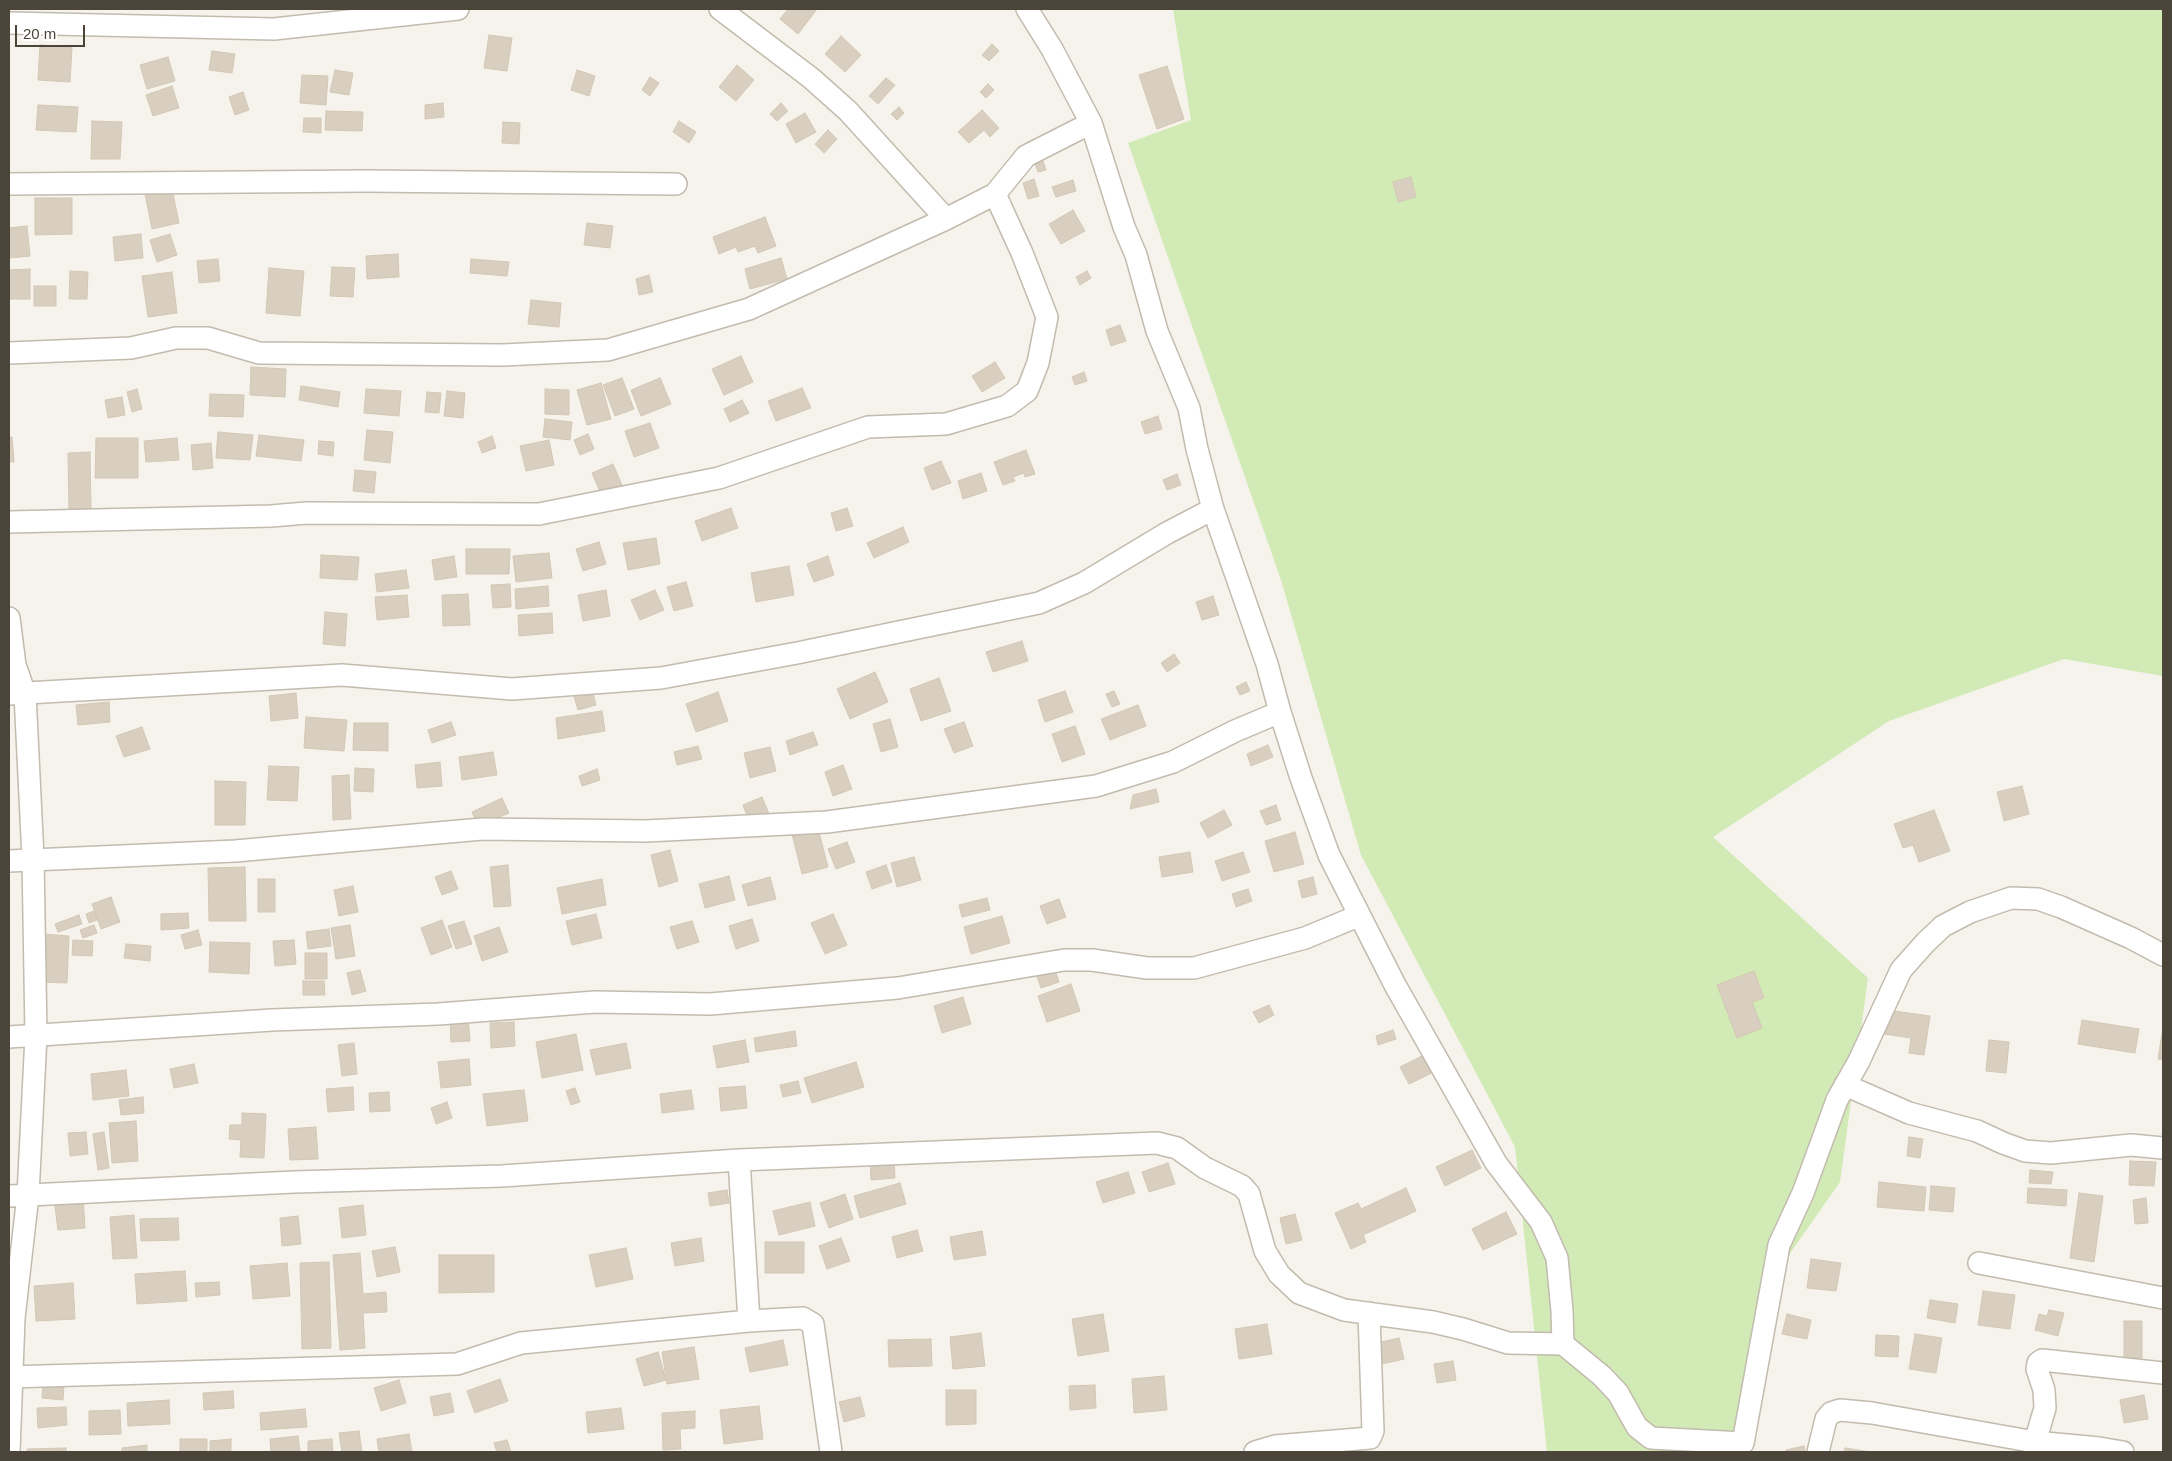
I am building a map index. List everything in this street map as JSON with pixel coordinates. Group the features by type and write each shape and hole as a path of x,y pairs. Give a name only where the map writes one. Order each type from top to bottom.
{"street":[{"path":"9,24 274,29 458,9"},
{"path":"720,9 811,78 848,110 946,219"},
{"path":"1027,9 1052,49 1091,123 1124,227 1136,255 1157,331 1188,408 1196,449 1213,509 1267,664 1280,712 1329,855 1358,916 1395,986 1496,1163 1541,1222 1557,1258 1563,1344"},
{"path":"9,353 132,348 176,338 208,338 259,353 503,355 608,350 749,309 946,219 995,194 1026,156 1091,123"},
{"path":"9,184 366,181 676,184"},
{"path":"9,522 272,516 306,513 539,514 719,478 868,427 946,424 1007,406 1027,391 1038,363 1047,317 1022,253 995,194"},
{"path":"17,694 342,675 512,689 661,678 797,653 1039,603 1101,573 1167,533 1213,509"},
{"path":"9,618 33,858 36,1036 18,1196 10,1377 9,1452"},
{"path":"9,861 33,858 235,851 482,829 646,831 827,822 1096,786 1173,762 1235,731 1280,712"},
{"path":"18,1196 294,1182 502,1176 739,1160 1156,1142 1177,1148 1205,1168 1242,1186 1249,1194 1265,1250 1279,1274 1299,1293 1344,1310 1463,1328 1508,1343 1563,1344 1602,1376 1618,1393 1637,1427 1651,1438 1742,1448 1779,1245 1803,1193 1837,1100 1859,1061 1901,970 1943,926 1970,912 2011,898 2038,899 2131,938 2163,955"},
{"path":"9,1037 272,1020 438,1014 594,1002 710,1004 898,988 1064,960 1092,960 1146,968 1194,968 1305,938 1358,916"},
{"path":"1845,1085 1909,1113 1977,1131 2025,1151 2051,1153 2131,1145 2163,1148"},
{"path":"739,1160 750,1321"},
{"path":"1979,1263 2163,1298"},
{"path":"1255,1452 1275,1446 1370,1438 1373,1431 1369,1313"},
{"path":"10,1377 456,1364 521,1343 750,1321 804,1318 813,1324 831,1452"},
{"path":"2034,1447 2045,1408 2044,1390 2037,1369 2038,1363 2042,1360 2163,1373"},
{"path":"1818,1452 1826,1419 1831,1412 1840,1410 1872,1413 2034,1447 2099,1448 2124,1452"}],"green space":[{"path":"1173,9 2163,9 2163,676 2064,659 1889,721 1713,837 1868,978 1840,1182 1758,1299 1730,1452 1547,1452 1515,1147 1361,855 1281,580 1128,143 1191,120"}],"building":[{"path":"788,9 817,9 798,34 780,19"},
{"path":"489,35 512,38 507,71 484,68"},
{"path":"841,36 861,55 845,72 825,54"},
{"path":"992,44 999,51 989,61 982,55"},
{"path":"40,45 72,47 70,82 38,80"},
{"path":"212,51 235,54 232,73 209,70"},
{"path":"168,57 175,81 147,89 140,65"},
{"path":"737,65 754,80 736,101 719,87"},
{"path":"1167,66 1184,119 1157,129 1139,75"},
{"path":"335,70 353,73 349,95 330,92"},
{"path":"577,70 595,76 589,96 571,90"},
{"path":"302,75 328,76 326,105 300,103"},
{"path":"650,77 659,83 650,96 642,90"},
{"path":"886,78 895,85 878,104 869,96"},
{"path":"988,84 994,90 986,98 980,92"},
{"path":"172,86 179,108 153,116 146,95"},
{"path":"243,92 249,110 235,115 229,97"},
{"path":"443,103 444,117 425,119 425,105"},
{"path":"781,103 788,111 777,121 770,114"},
{"path":"38,105 78,107 76,132 36,130"},
{"path":"899,107 904,113 897,120 891,114"},
{"path":"982,110 999,128 990,137 984,130 969,143 958,132"},
{"path":"326,111 363,112 362,131 325,130"},
{"path":"805,113 816,132 796,143 786,124"},
{"path":"304,118 321,118 321,133 303,132"},
{"path":"92,121 122,122 120,159 91,159"},
{"path":"679,121 696,132 689,143 673,132"},
{"path":"503,122 520,123 519,144 502,143"},
{"path":"828,130 837,139 824,153 815,144"},
{"path":"1042,158 1046,170 1038,172 1034,160"},
{"path":"1411,177 1416,197 1398,202 1393,182"},
{"path":"1034,179 1039,196 1028,199 1023,183"},
{"path":"1073,180 1076,191 1056,197 1052,187"},
{"path":"172,189 179,223 152,229 145,194"},
{"path":"35,198 72,198 72,234 35,235"},
{"path":"1073,210 1085,231 1061,244 1049,224"},
{"path":"765,217 776,246 758,253 755,246 738,252 736,247 719,254 713,237"},
{"path":"587,223 613,226 610,248 584,245"},
{"path":"27,226 30,256 9,258 9,228"},
{"path":"141,234 143,258 115,261 113,237"},
{"path":"170,234 177,255 157,262 150,240"},
{"path":"398,254 399,277 367,279 366,256"},
{"path":"781,258 787,279 750,289 745,269"},
{"path":"218,259 220,281 199,283 197,261"},
{"path":"471,259 509,262 507,276 470,273"},
{"path":"332,267 355,268 353,297 330,296"},
{"path":"269,268 304,271 300,316 266,313"},
{"path":"30,269 30,299 9,299 9,270"},
{"path":"70,271 88,272 87,299 69,299"},
{"path":"1087,271 1091,278 1080,285 1076,277"},
{"path":"172,272 177,313 148,317 142,276"},
{"path":"649,275 653,292 639,295 636,279"},
{"path":"34,286 56,286 56,306 34,306"},
{"path":"531,300 561,303 559,327 528,324"},
{"path":"1120,325 1126,341 1111,346 1106,330"},
{"path":"741,356 753,382 724,395 712,369"},
{"path":"995,362 1005,378 982,392 972,376"},
{"path":"251,367 286,369 285,397 250,395"},
{"path":"1084,372 1087,381 1075,385 1072,377"},
{"path":"622,378 634,409 615,416 603,385"},
{"path":"660,378 671,404 641,416 631,390"},
{"path":"601,383 611,419 587,425 577,390"},
{"path":"301,386 340,392 338,407 299,400"},
{"path":"802,388 811,408 776,421 768,401"},
{"path":"137,389 142,409 132,412 127,392"},
{"path":"366,389 401,391 399,416 364,413"},
{"path":"545,389 569,390 569,415 545,414"},
{"path":"447,391 465,393 463,418 444,416"},
{"path":"427,392 441,393 439,413 425,412"},
{"path":"210,394 244,395 243,417 209,416"},
{"path":"122,397 125,415 108,418 105,400"},
{"path":"742,400 749,413 730,422 724,409"},
{"path":"1158,416 1162,429 1145,434 1141,422"},
{"path":"545,419 572,422 570,440 543,437"},
{"path":"650,423 659,448 634,457 625,431"},
{"path":"367,430 393,432 390,463 364,460"},
{"path":"218,432 253,435 250,460 216,458"},
{"path":"588,434 594,449 580,455 574,440"},
{"path":"259,435 304,440 301,461 256,456"},
{"path":"492,436 496,448 482,453 478,442"},
{"path":"9,437 12,437 14,462 9,462"},
{"path":"96,438 138,438 138,478 95,478"},
{"path":"177,438 179,460 146,462 144,441"},
{"path":"549,440 554,465 526,471 520,446"},
{"path":"319,441 334,442 333,456 318,454"},
{"path":"211,443 213,468 193,470 191,445"},
{"path":"1026,450 1035,474 1025,477 1024,473 1013,477 1015,481 1003,485 994,462"},
{"path":"90,452 91,510 69,510 68,453"},
{"path":"941,461 951,483 932,490 924,468"},
{"path":"613,464 622,485 601,494 592,473"},
{"path":"355,470 376,472 374,493 353,491"},
{"path":"981,473 987,491 963,499 958,481"},
{"path":"1177,474 1181,485 1167,490 1163,480"},
{"path":"731,508 738,528 702,541 695,521"},
{"path":"847,508 853,526 836,531 831,513"},
{"path":"903,527 909,542 874,558 867,543"},
{"path":"656,538 660,564 628,570 623,543"},
{"path":"599,542 606,564 583,571 576,549"},
{"path":"466,549 510,549 509,574 466,574"},
{"path":"549,553 552,578 516,582 513,556"},
{"path":"321,555 359,557 357,580 320,578"},
{"path":"454,556 457,577 435,580 432,560"},
{"path":"828,556 834,575 814,582 807,564"},
{"path":"789,566 794,595 756,602 751,573"},
{"path":"406,570 409,588 377,592 375,574"},
{"path":"686,582 693,606 674,611 667,587"},
{"path":"510,584 511,607 493,608 491,585"},
{"path":"548,586 549,606 516,609 515,589"},
{"path":"606,590 610,616 583,621 578,595"},
{"path":"655,590 664,610 640,620 631,600"},
{"path":"468,594 470,625 443,626 442,595"},
{"path":"407,595 409,617 377,620 375,597"},
{"path":"1213,596 1219,615 1202,620 1196,602"},
{"path":"325,612 347,614 345,646 323,644"},
{"path":"552,613 553,633 519,636 518,615"},
{"path":"1022,641 1028,661 993,672 986,652"},
{"path":"1174,654 1180,663 1167,672 1161,663"},
{"path":"875,672 888,702 850,719 837,689"},
{"path":"939,678 951,711 921,721 910,689"},
{"path":"1246,682 1250,691 1240,695 1236,687"},
{"path":"592,689 596,705 578,710 573,693"},
{"path":"1065,691 1073,712 1045,722 1038,700"},
{"path":"1114,691 1120,704 1112,707 1106,694"},
{"path":"718,692 728,721 696,732 686,704"},
{"path":"296,693 298,718 271,721 269,696"},
{"path":"109,702 110,722 78,725 76,705"},
{"path":"1138,705 1146,726 1110,740 1101,719"},
{"path":"602,711 605,731 558,739 556,718"},
{"path":"306,717 347,720 344,751 304,748"},
{"path":"890,719 898,747 881,752 873,724"},
{"path":"451,722 456,735 432,743 428,730"},
{"path":"964,722 973,746 954,753 944,729"},
{"path":"354,723 388,723 388,751 353,750"},
{"path":"1075,726 1085,754 1062,762 1052,734"},
{"path":"142,727 150,749 124,757 116,736"},
{"path":"813,732 818,745 790,755 786,741"},
{"path":"1268,745 1273,757 1251,766 1247,754"},
{"path":"698,746 702,759 677,765 674,752"},
{"path":"770,747 776,771 750,778 744,753"},
{"path":"493,752 497,775 462,780 459,757"},
{"path":"440,762 442,786 417,788 415,765"},
{"path":"843,765 852,789 833,796 825,772"},
{"path":"269,766 299,767 297,801 267,800"},
{"path":"355,768 374,769 373,792 354,791"},
{"path":"597,769 600,780 582,786 579,776"},
{"path":"349,775 351,819 333,820 332,776"},
{"path":"215,781 246,782 245,825 215,825"},
{"path":"2022,786 2029,814 2004,821 1997,792"},
{"path":"1156,789 1159,802 1130,809 1133,795"},
{"path":"762,797 769,814 749,821 743,805"},
{"path":"502,798 509,813 478,826 472,812"},
{"path":"1276,805 1281,820 1266,825 1260,811"},
{"path":"1224,810 1232,825 1208,838 1200,823"},
{"path":"1934,810 1950,851 1919,862 1913,845 1903,848 1894,824"},
{"path":"818,828 828,867 802,874 792,834"},
{"path":"1295,832 1304,864 1274,872 1265,841"},
{"path":"847,842 855,862 836,869 828,849"},
{"path":"670,850 678,881 659,887 651,855"},
{"path":"1190,852 1193,872 1162,877 1159,857"},
{"path":"1243,852 1250,872 1222,881 1215,861"},
{"path":"914,857 921,880 897,887 891,863"},
{"path":"508,865 511,906 494,907 490,867"},
{"path":"886,865 892,882 872,889 866,872"},
{"path":"245,867 246,921 209,921 208,868"},
{"path":"451,871 458,889 442,895 435,877"},
{"path":"729,876 735,900 705,908 699,884"},
{"path":"770,877 776,899 748,906 742,885"},
{"path":"1313,877 1317,894 1302,898 1298,881"},
{"path":"258,879 275,879 275,912 258,912"},
{"path":"602,879 606,905 562,914 557,888"},
{"path":"353,886 358,912 339,916 334,890"},
{"path":"1248,889 1252,901 1236,907 1232,894"},
{"path":"111,897 120,922 101,929 92,904"},
{"path":"987,898 990,910 962,917 959,905"},
{"path":"1059,899 1066,917 1047,924 1040,906"},
{"path":"94,911 97,920 89,923 86,914"},
{"path":"188,913 189,928 161,930 161,914"},
{"path":"596,914 602,938 572,945 566,921"},
{"path":"833,914 847,945 825,954 811,923"},
{"path":"79,915 82,924 58,932 55,924"},
{"path":"1002,916 1010,943 971,954 964,927"},
{"path":"752,919 759,941 736,949 729,926"},
{"path":"442,920 452,947 431,955 421,928"},
{"path":"464,921 472,944 456,949 448,926"},
{"path":"692,921 699,942 677,949 670,927"},
{"path":"94,925 97,933 83,938 80,930"},
{"path":"350,925 355,956 336,959 331,928"},
{"path":"499,927 508,952 482,961 474,936"},
{"path":"329,929 331,946 308,949 306,932"},
{"path":"198,930 202,945 185,949 181,935"},
{"path":"42,934 69,936 67,983 39,982"},
{"path":"73,940 93,941 92,956 72,955"},
{"path":"294,940 296,964 275,966 273,941"},
{"path":"210,942 250,943 249,974 209,972"},
{"path":"126,944 151,946 150,961 124,958"},
{"path":"305,953 327,953 327,979 305,979"},
{"path":"1053,964 1059,982 1041,988 1035,971"},
{"path":"360,970 366,991 352,995 347,973"},
{"path":"1754,971 1764,998 1752,1002 1762,1028 1737,1038 1717,985"},
{"path":"303,981 324,981 325,995 303,995"},
{"path":"1071,984 1080,1011 1047,1022 1038,996"},
{"path":"963,997 971,1024 942,1033 934,1006"},
{"path":"1269,1005 1274,1015 1259,1023 1253,1012"},
{"path":"1887,1010 1930,1016 1924,1055 1909,1053 1911,1038 1884,1034"},
{"path":"468,1016 470,1041 451,1042 450,1017"},
{"path":"2082,1020 2139,1029 2135,1053 2078,1044"},
{"path":"514,1022 515,1046 491,1048 490,1023"},
{"path":"1393,1030 1396,1039 1378,1045 1376,1036"},
{"path":"795,1031 797,1046 756,1052 754,1038"},
{"path":"576,1034 583,1070 542,1078 536,1042"},
{"path":"2163,1034 2163,1060 2158,1059"},
{"path":"745,1040 749,1062 717,1068 713,1046"},
{"path":"1989,1040 2009,1042 2006,1073 1986,1071"},
{"path":"354,1043 357,1074 342,1076 338,1045"},
{"path":"626,1043 631,1068 596,1075 590,1050"},
{"path":"1424,1055 1432,1073 1409,1084 1400,1067"},
{"path":"469,1059 471,1085 441,1088 438,1062"},
{"path":"856,1062 864,1087 812,1103 804,1078"},
{"path":"194,1064 198,1083 174,1088 170,1069"},
{"path":"126,1070 129,1096 93,1100 91,1074"},
{"path":"798,1081 801,1093 783,1097 780,1085"},
{"path":"745,1086 747,1108 721,1111 719,1088"},
{"path":"353,1087 354,1110 328,1112 326,1089"},
{"path":"575,1088 580,1102 571,1105 566,1091"},
{"path":"524,1090 528,1121 487,1126 483,1094"},
{"path":"691,1090 694,1109 662,1113 660,1094"},
{"path":"389,1092 390,1111 370,1112 369,1093"},
{"path":"143,1097 144,1113 121,1115 119,1100"},
{"path":"447,1102 452,1118 436,1124 431,1108"},
{"path":"242,1113 266,1114 264,1158 240,1157 241,1140 229,1139 230,1125 242,1125"},
{"path":"136,1121 138,1161 112,1163 109,1123"},
{"path":"316,1127 318,1159 290,1160 288,1129"},
{"path":"86,1132 88,1154 70,1156 68,1133"},
{"path":"104,1132 109,1168 98,1170 93,1134"},
{"path":"1909,1137 1923,1139 1920,1158 1907,1156"},
{"path":"1472,1150 1481,1168 1445,1186 1436,1167"},
{"path":"894,1155 895,1178 871,1180 870,1157"},
{"path":"2130,1161 2156,1162 2154,1186 2129,1185"},
{"path":"1168,1163 1175,1184 1149,1192 1142,1172"},
{"path":"2030,1170 2053,1172 2051,1184 2029,1183"},
{"path":"1128,1172 1135,1193 1103,1203 1096,1182"},
{"path":"1879,1182 1926,1187 1924,1211 1877,1207"},
{"path":"900,1183 906,1204 860,1218 854,1196"},
{"path":"1931,1186 1955,1188 1953,1212 1929,1210"},
{"path":"1406,1188 1416,1211 1363,1235 1366,1242 1351,1249 1335,1213 1358,1203 1361,1209"},
{"path":"2028,1188 2067,1190 2066,1206 2027,1203"},
{"path":"727,1190 729,1203 710,1206 708,1193"},
{"path":"2079,1193 2103,1196 2094,1262 2070,1258"},
{"path":"845,1194 853,1219 829,1228 820,1203"},
{"path":"83,1197 85,1228 58,1230 54,1199"},
{"path":"2146,1198 2148,1223 2135,1224 2133,1200"},
{"path":"810,1202 815,1226 779,1235 773,1211"},
{"path":"363,1205 366,1235 342,1238 339,1208"},
{"path":"1506,1212 1517,1234 1483,1250 1472,1229"},
{"path":"1295,1214 1302,1240 1286,1244 1280,1218"},
{"path":"134,1215 137,1258 113,1259 110,1217"},
{"path":"298,1216 301,1244 282,1246 280,1218"},
{"path":"178,1218 179,1240 141,1241 140,1219"},
{"path":"917,1230 923,1251 897,1258 892,1237"},
{"path":"982,1231 986,1255 954,1260 950,1237"},
{"path":"701,1238 704,1261 675,1266 671,1243"},
{"path":"841,1238 850,1261 827,1269 819,1246"},
{"path":"765,1242 804,1242 804,1273 765,1273"},
{"path":"395,1247 400,1272 377,1277 372,1251"},
{"path":"626,1248 633,1279 596,1287 589,1255"},
{"path":"360,1253 363,1294 386,1292 387,1312 363,1313 365,1348 340,1350 333,1255"},
{"path":"439,1255 494,1255 494,1292 439,1293"},
{"path":"1811,1259 1841,1263 1836,1291 1807,1288"},
{"path":"329,1262 331,1348 302,1349 300,1263"},
{"path":"287,1263 290,1296 253,1299 250,1266"},
{"path":"185,1271 187,1301 137,1304 135,1274"},
{"path":"219,1282 220,1295 196,1297 195,1283"},
{"path":"73,1283 75,1319 36,1321 34,1286"},
{"path":"1983,1291 2015,1295 2010,1329 1978,1325"},
{"path":"1930,1300 1958,1304 1955,1323 1927,1318"},
{"path":"2049,1310 2064,1313 2058,1336 2035,1330 2039,1314 2047,1316"},
{"path":"1103,1314 1109,1351 1078,1356 1072,1319"},
{"path":"1787,1314 1811,1320 1807,1339 1782,1334"},
{"path":"2124,1321 2142,1321 2142,1358 2124,1358"},
{"path":"1267,1324 1272,1354 1239,1359 1235,1329"},
{"path":"981,1333 985,1366 953,1369 950,1337"},
{"path":"1915,1334 1942,1338 1936,1373 1909,1369"},
{"path":"1876,1335 1899,1336 1898,1357 1875,1356"},
{"path":"1399,1338 1404,1359 1382,1364 1377,1343"},
{"path":"931,1339 932,1366 889,1367 888,1340"},
{"path":"783,1340 788,1365 750,1372 745,1348"},
{"path":"694,1347 699,1379 667,1384 662,1352"},
{"path":"658,1352 666,1380 644,1386 636,1359"},
{"path":"1453,1361 1456,1380 1437,1383 1434,1364"},
{"path":"1164,1376 1167,1410 1134,1413 1132,1379"},
{"path":"500,1379 508,1401 475,1413 467,1391"},
{"path":"399,1380 406,1403 381,1411 374,1388"},
{"path":"43,1383 64,1384 63,1400 42,1398"},
{"path":"1095,1385 1096,1408 1070,1410 1069,1386"},
{"path":"946,1390 976,1390 976,1424 946,1425"},
{"path":"233,1391 234,1408 204,1410 203,1393"},
{"path":"450,1393 454,1412 434,1416 430,1397"},
{"path":"2144,1395 2148,1419 2124,1423 2120,1400"},
{"path":"860,1397 865,1416 844,1422 839,1402"},
{"path":"169,1400 170,1424 128,1426 127,1403"},
{"path":"759,1406 763,1439 724,1444 720,1410"},
{"path":"66,1407 67,1425 38,1428 37,1408"},
{"path":"621,1408 624,1429 588,1433 586,1412"},
{"path":"305,1409 307,1427 261,1430 260,1413"},
{"path":"120,1410 121,1434 89,1435 89,1411"},
{"path":"695,1411 695,1428 680,1429 681,1449 663,1450 662,1413"},
{"path":"359,1431 362,1452 342,1452 339,1433"},
{"path":"409,1434 412,1452 379,1452 377,1439"},
{"path":"298,1436 300,1452 271,1452 270,1439"},
{"path":"180,1439 207,1439 207,1452 180,1452"},
{"path":"231,1439 231,1452 210,1452 210,1441"},
{"path":"332,1439 333,1452 308,1452 308,1441"},
{"path":"507,1440 511,1452 497,1452 494,1443"},
{"path":"147,1445 147,1452 122,1452 122,1448"},
{"path":"1804,1446 1805,1452 1786,1452 1786,1450"},
{"path":"66,1448 66,1452 27,1452 27,1449"},
{"path":"1845,1448 1871,1452 1844,1452"}]}
